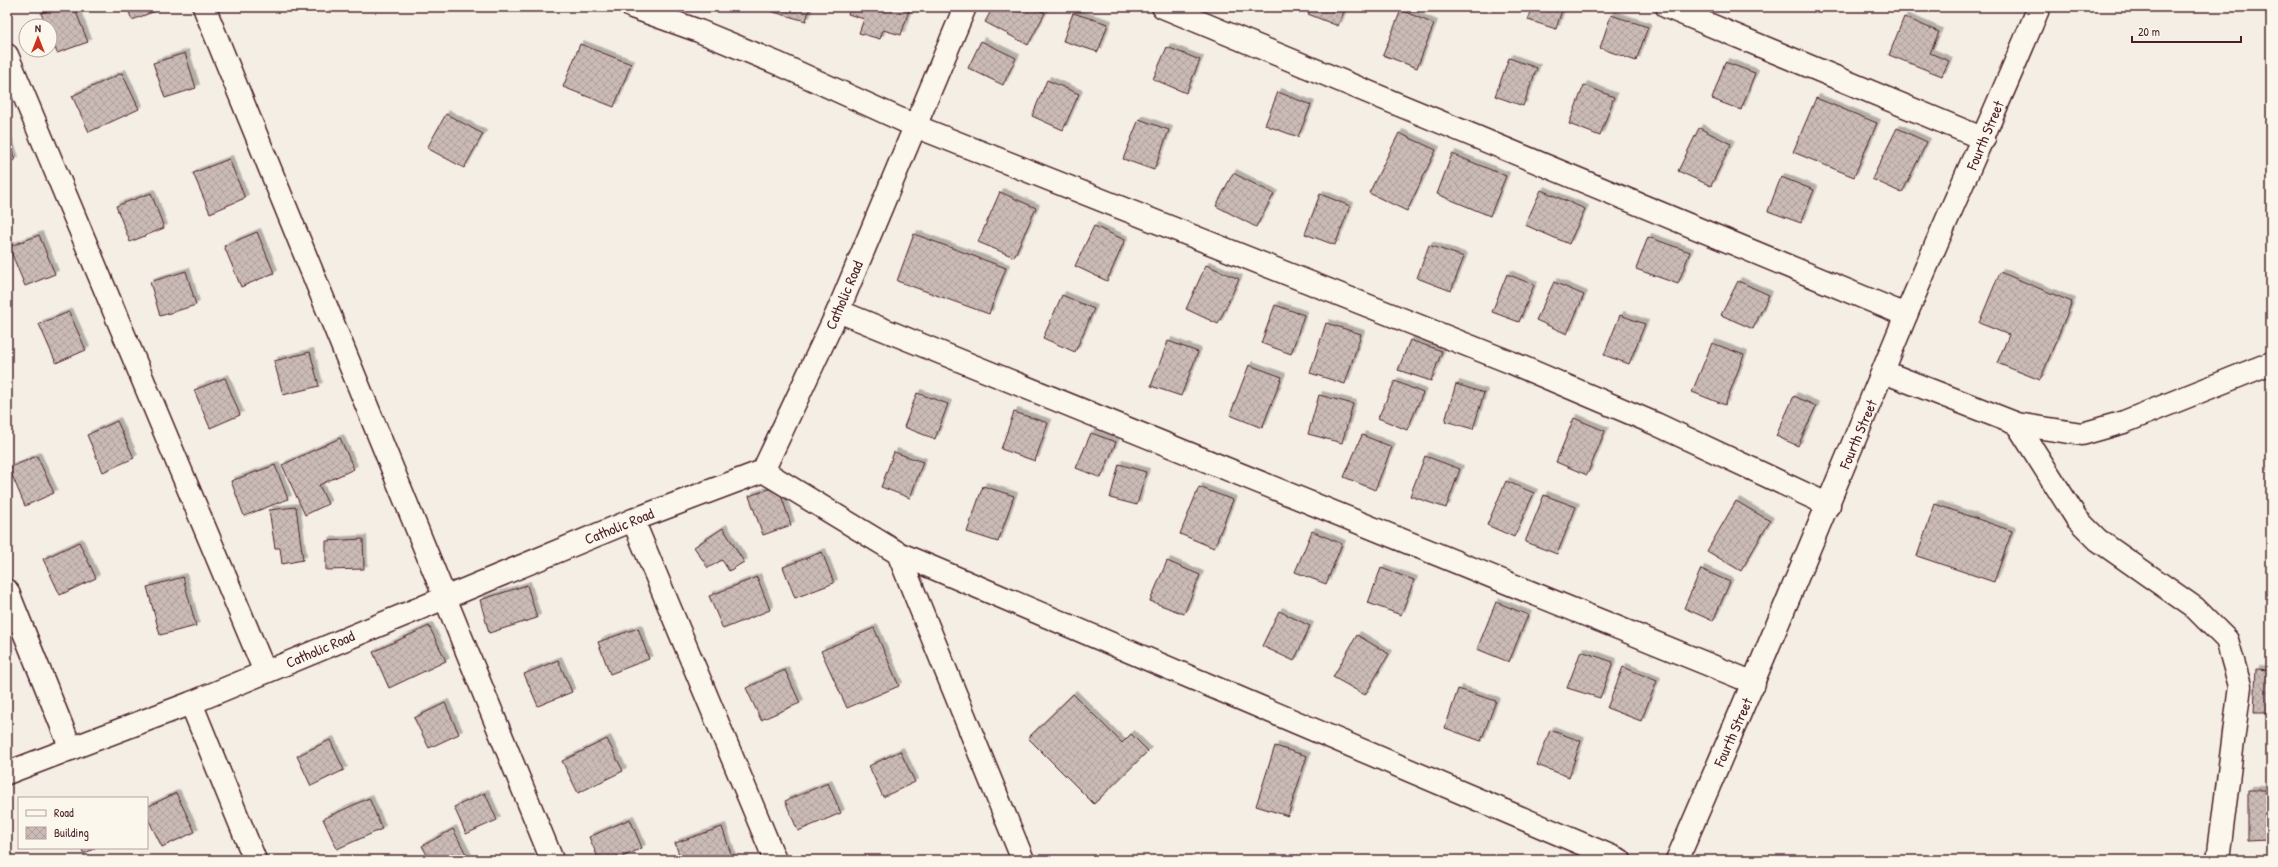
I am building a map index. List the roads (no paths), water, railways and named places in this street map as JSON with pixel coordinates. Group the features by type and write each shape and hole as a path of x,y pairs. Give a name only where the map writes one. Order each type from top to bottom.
{"street":[{"path":"204,7 552,860"},
{"path":"632,7 779,64 915,126 1510,362 1656,424 1829,505"},
{"name":"Catholic Road","path":"7,773 190,703 633,520 763,471 838,311 965,7"},
{"path":"1163,7 1906,315"},
{"path":"1667,7 1984,139"},
{"name":"Fourth Street","path":"1677,860 1829,505 1906,315 1984,139 2039,7"},
{"path":"7,56 265,672"},
{"path":"838,311 1754,683"},
{"path":"1884,372 2017,424 2082,434 2124,422 2271,363"},
{"path":"2017,424 2078,519 2098,540 2195,608 2227,640 2240,686 2218,860"},
{"path":"763,471 898,553 1620,860"},
{"path":"633,520 775,860"},
{"path":"898,553 1023,860"},
{"path":"7,590 71,749"},
{"path":"190,703 256,860"}]}
